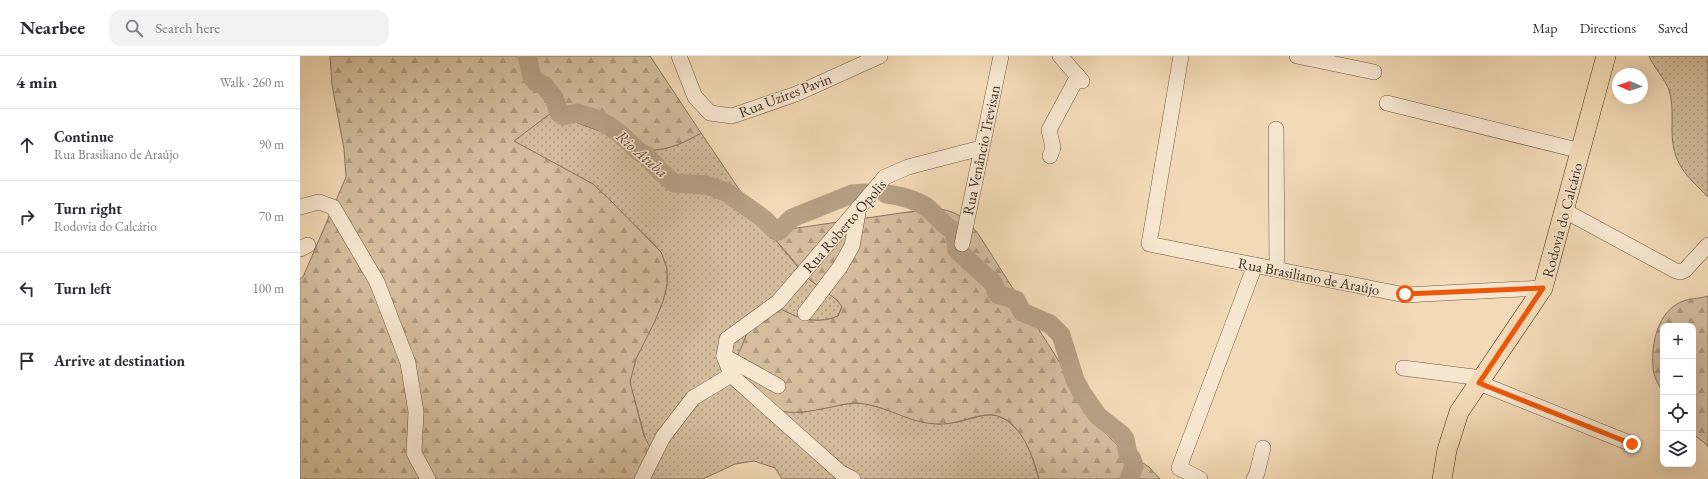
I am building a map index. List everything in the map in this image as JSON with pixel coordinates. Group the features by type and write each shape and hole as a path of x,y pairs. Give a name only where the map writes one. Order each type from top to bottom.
{"main road":[{"name":"Rodovia do Calcário","path":"1442,479 1447,450 1459,412 1543,288 1606,56"}],"street":[{"name":"Rua Uzires Pavin","path":"679,56 695,97 710,113 732,116 796,94 880,56"},
{"name":"Rua Venâncio Trevisan","path":"962,244 1001,56"},
{"path":"1050,156 1053,148 1049,130 1080,78 1060,56"},
{"name":"Rua Brasiliano de Araújo","path":"1181,56 1149,244 1405,294 1543,288"},
{"path":"1297,56 1374,72"},
{"path":"1387,103 1581,151"},
{"path":"1276,129 1277,269"},
{"name":"Rua Roberto Opolis","path":"724,356 727,339 778,302 885,177 908,167 981,148"},
{"path":"300,207 319,202 333,208 377,282 408,362 416,412 414,453 428,479"},
{"path":"805,313 840,267 852,246 859,207"},
{"path":"1565,211 1680,272 1685,270 1708,245"},
{"path":"1200,479 1179,468 1255,265"},
{"path":"724,356 731,375 841,473 853,479"},
{"path":"724,356 778,386"},
{"path":"1403,368 1481,381 1632,444"},
{"path":"642,479 663,436 693,398 731,375"},
{"path":"1254,479 1257,473 1263,448"}],"green space":[{"path":"330,56 650,56 701,133 671,147 651,150 551,113 514,141 593,184 661,252 667,269 667,285 663,301 655,321 636,359 630,382 644,436 650,447 651,459 642,479 300,479 300,279 303,277 346,177 344,149 332,85"},
{"path":"1649,56 1708,56 1708,197 1687,175 1678,160 1673,142 1672,105 1669,90"},
{"path":"551,113 651,150 671,147 701,133 747,201 784,250 802,272 832,295 842,306 838,316 821,320 805,319 773,305 753,315 742,350 728,374 799,413 846,404 863,403 938,424 958,422 985,415 996,415 1008,421 1022,435 1030,451 1039,479 782,479 775,468 754,461 735,464 703,479 642,479 651,460 651,456 630,381 634,364 658,313 664,296 667,279 665,262 655,245 593,184 513,141"},
{"path":"936,208 956,214 970,224 979,235 1088,407 1110,438 1123,450 1149,467 1160,479 1039,479 1033,458 1022,436 1015,427 1006,420 996,416 985,415 944,424 928,423 910,419 874,406 857,403 799,412 781,411 762,404 738,392 731,385 728,380 729,371 741,349 753,315 773,305 805,319 821,320 838,316 842,307 837,300 810,280 769,232"},
{"path":"1708,296 1708,447 1696,436 1696,323 1661,323 1673,307 1684,301"},
{"path":"1660,325 1660,387 1653,370 1653,348"}],"waterway":[{"name":"Rio Atuba","path":"527,56 532,77 536,82 545,86 554,98 559,113 563,116 578,113 608,125 638,151 647,156 660,171 674,183 706,185 726,192 764,219 776,231 779,231 792,218 852,194 867,193"},
{"name":"Rio Atuba","path":"886,194 904,197 915,201 930,210 944,224 954,231 957,250 994,284 997,294 1016,300 1022,312 1050,324 1061,335 1075,380 1082,393 1098,416 1121,434 1125,439 1128,454 1132,459 1134,466 1129,479"}],"route":[{"path":"1405,294 1543,288 1479,383 1632,444"}]}
